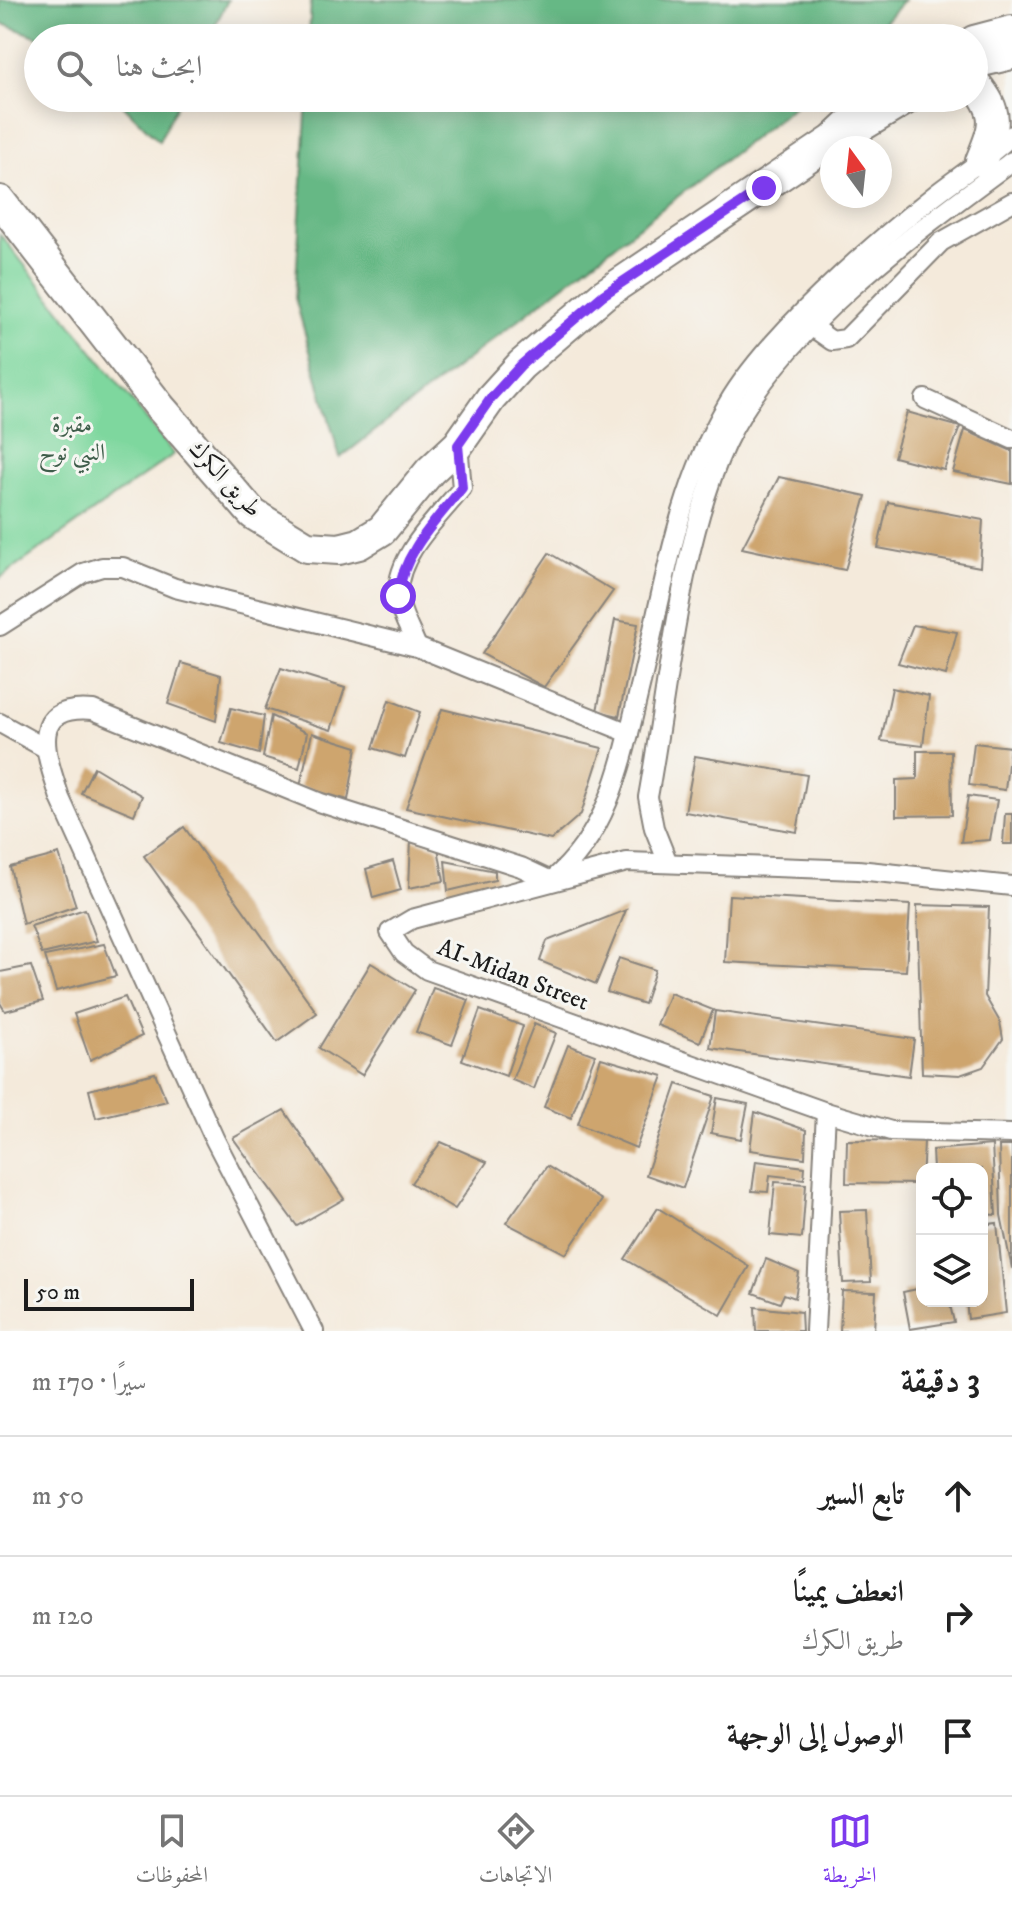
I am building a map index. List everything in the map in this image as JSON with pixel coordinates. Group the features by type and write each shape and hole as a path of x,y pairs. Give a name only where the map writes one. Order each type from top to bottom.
{"main road":[{"path":"988,37 1012,31"},
{"path":"988,60 1012,54"},
{"path":"981,161 994,115 988,98"},
{"name":"طريق الكرك","path":"837,136 863,112"},
{"name":"طريق الكرك","path":"840,136 883,112"},
{"name":"طريق الكرك","path":"0,201 160,407 219,477 253,514 295,542 321,551 371,539 430,471 458,445 491,398 521,365 603,295 820,149"}],"street":[{"path":"806,323 874,247 1012,135"},
{"path":"668,863 654,828 648,797 689,563 711,456 727,403 753,368 903,242 1012,161"},
{"path":"806,323 832,341 855,333 941,242 1012,202"},
{"path":"925,399 1012,439"},
{"path":"417,647 398,596 400,578 410,554 462,488 458,445"},
{"path":"314,1331 215,1140 60,798 43,747 56,717 80,709 93,710 321,803 521,867 551,881 577,860 595,830 629,733 687,490 711,456"},
{"path":"0,626 83,573 102,567 123,567 175,588 417,647 629,733"},
{"path":"0,723 43,747"},
{"name":"AI-Midan Street","path":"1012,886 858,870 627,862 412,919 397,925 390,932 404,953 427,970 826,1112 891,1131 1012,1134"},
{"path":"815,1331 826,1112"}],"green space":[{"path":"0,0 228,0 216,24 24,24 24,32 0,23"},
{"path":"311,0 904,0 883,24 310,24"},
{"path":"130,112 173,112 159,141"},
{"path":"306,112 787,112 340,458 295,298"},
{"name":"مقبرة النبي نوح","path":"0,234 174,454 0,578"}],"building":[{"path":"907,412 960,427 944,470 894,457"},
{"path":"965,430 1012,451 1012,484 953,472"},
{"path":"779,477 866,496 845,570 742,548"},
{"path":"888,502 983,520 980,567 878,548"},
{"path":"549,553 613,591 544,687 482,654"},
{"path":"615,620 638,624 619,716 597,711"},
{"path":"913,625 957,632 946,675 898,663"},
{"path":"181,663 221,675 216,721 168,704"},
{"path":"281,668 345,688 331,730 265,709"},
{"path":"892,688 929,696 923,746 881,741"},
{"path":"389,700 420,712 405,758 373,748"},
{"path":"231,708 264,716 259,754 221,743"},
{"path":"442,709 602,748 581,814 551,840 406,808"},
{"path":"271,716 307,733 299,768 263,757"},
{"path":"312,733 357,747 348,800 300,786"},
{"path":"974,743 1010,747 1005,790 969,785"},
{"path":"917,751 951,751 952,815 896,816 896,780 917,779"},
{"path":"695,756 807,775 797,832 685,812"},
{"path":"94,767 142,796 134,815 81,793"},
{"path":"968,796 997,800 990,840 961,842"},
{"path":"1005,814 1012,814 1012,844 1003,844"},
{"path":"184,827 317,1013 277,1042 144,856"},
{"path":"411,839 438,848 444,881 409,888"},
{"path":"59,854 76,906 23,924 10,867"},
{"path":"393,861 401,890 373,898 366,869"},
{"path":"445,861 495,871 495,880 448,891"},
{"path":"729,895 910,905 906,971 725,962"},
{"path":"917,905 989,907 985,996 1000,1022 1003,1039 983,1067 960,1075 922,1073"},
{"path":"85,909 97,941 42,954 31,926"},
{"path":"626,910 596,984 540,961 547,941"},
{"path":"104,944 116,976 56,991 45,956"},
{"path":"619,958 655,970 644,1004 607,992"},
{"path":"371,963 415,990 362,1075 319,1048"},
{"path":"31,966 43,1001 5,1011 0,1003 0,972"},
{"path":"433,988 469,1000 452,1045 416,1032"},
{"path":"670,993 713,1010 700,1042 657,1025"},
{"path":"125,997 142,1036 90,1060 74,1014"},
{"path":"480,1010 523,1026 506,1076 462,1060"},
{"path":"715,1011 914,1039 909,1076 710,1048"},
{"path":"534,1024 556,1033 534,1089 512,1080"},
{"path":"568,1045 595,1055 571,1118 544,1107"},
{"path":"601,1058 663,1076 636,1148 578,1124"},
{"path":"155,1073 167,1101 96,1118 89,1090"},
{"path":"677,1084 714,1096 683,1188 646,1175"},
{"path":"717,1098 748,1104 741,1139 711,1133"},
{"path":"284,1110 344,1199 297,1226 233,1138"},
{"path":"755,1112 806,1130 805,1158 750,1150"},
{"path":"847,1140 924,1141 923,1163 916,1163 916,1184 846,1183"},
{"path":"441,1142 487,1162 455,1209 411,1183"},
{"path":"992,1145 996,1215 988,1214 988,1163 933,1163 932,1150"},
{"path":"999,1146 1012,1146 1012,1269 1001,1215"},
{"path":"756,1161 805,1167 804,1179 770,1175 768,1192 752,1191"},
{"path":"547,1166 602,1200 566,1254 506,1223"},
{"path":"775,1182 806,1184 802,1238 770,1235"},
{"path":"658,1208 749,1266 721,1315 625,1259"},
{"path":"867,1210 871,1282 843,1283 839,1211"},
{"path":"997,1223 1006,1313 968,1319 967,1307 988,1307 988,1224"},
{"path":"766,1259 799,1273 795,1298 784,1294 780,1303 753,1293"},
{"path":"916,1289 916,1307 950,1307 954,1322 910,1329 903,1292"},
{"path":"842,1291 876,1292 874,1331 840,1331"},
{"path":"755,1307 801,1312 802,1331 756,1331"}],"route":[{"path":"398,596 400,578 410,554 462,488 458,445 491,398 521,365 603,295 764,188"}]}
